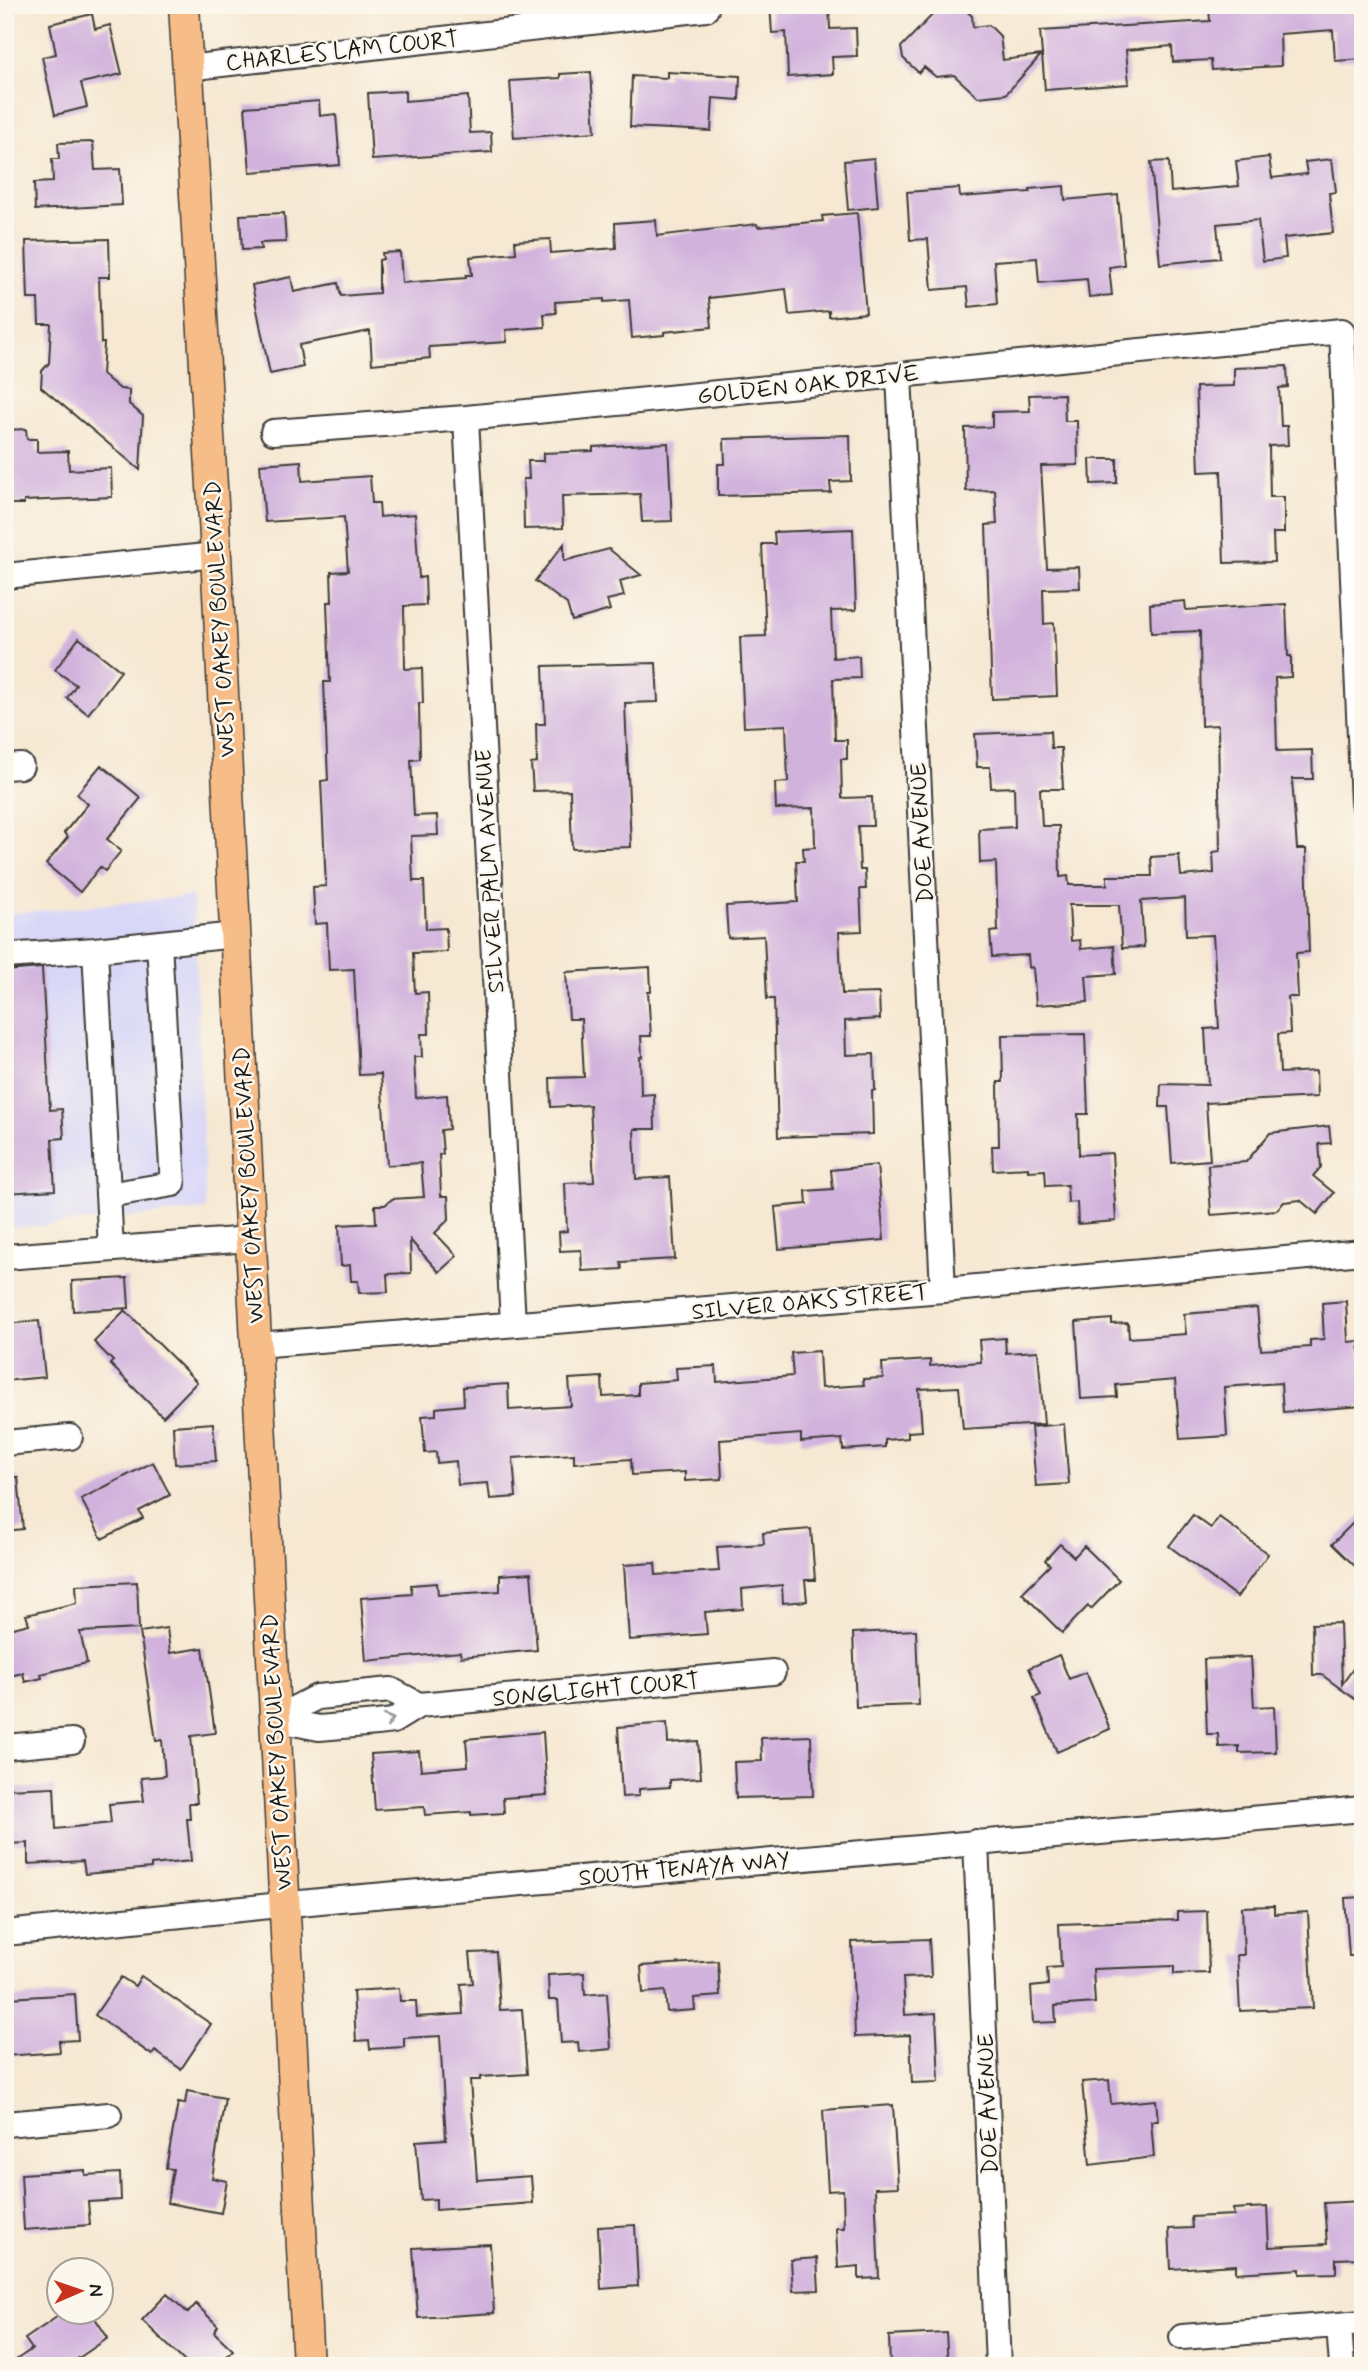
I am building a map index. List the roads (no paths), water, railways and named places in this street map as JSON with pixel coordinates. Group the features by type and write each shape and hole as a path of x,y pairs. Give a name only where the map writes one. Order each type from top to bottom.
{"main road":[{"name":"WEST OAKEY BOULEVARD","path":"184,5 216,555 308,2366"}],"street":[{"name":"CHARLES LAM COURT","path":"187,68 706,9"},
{"name":"GOLDEN OAK DRIVE","path":"273,432 466,418 1342,331 1363,803"},
{"name":"DOE AVENUE","path":"899,375 943,1290"},
{"name":"SILVER PALM AVENUE","path":"466,418 513,1324"},
{"path":"5,576 216,555"},
{"path":"5,956 95,950 235,935"},
{"path":"108,1195 173,1184 159,943"},
{"path":"95,950 111,1249"},
{"path":"5,1257 250,1239"},
{"name":"SILVER OAKS STREET","path":"257,1345 943,1290 1363,1252"},
{"path":"5,1443 70,1437"},
{"name":"SONGLIGHT COURT","path":"274,1719 319,1728 393,1721 419,1705 773,1672"},
{"path":"274,1719 317,1697 358,1693 391,1690 419,1705"},
{"path":"358,1693 360,1724"},
{"path":"5,1747 72,1741"},
{"name":"SOUTH TENAYA WAY","path":"5,1933 284,1905 1363,1809"},
{"name":"DOE AVENUE","path":"976,1842 998,2366"},
{"path":"5,2124 109,2115"},
{"path":"1182,2337 1351,2325 1342,2366"}]}
